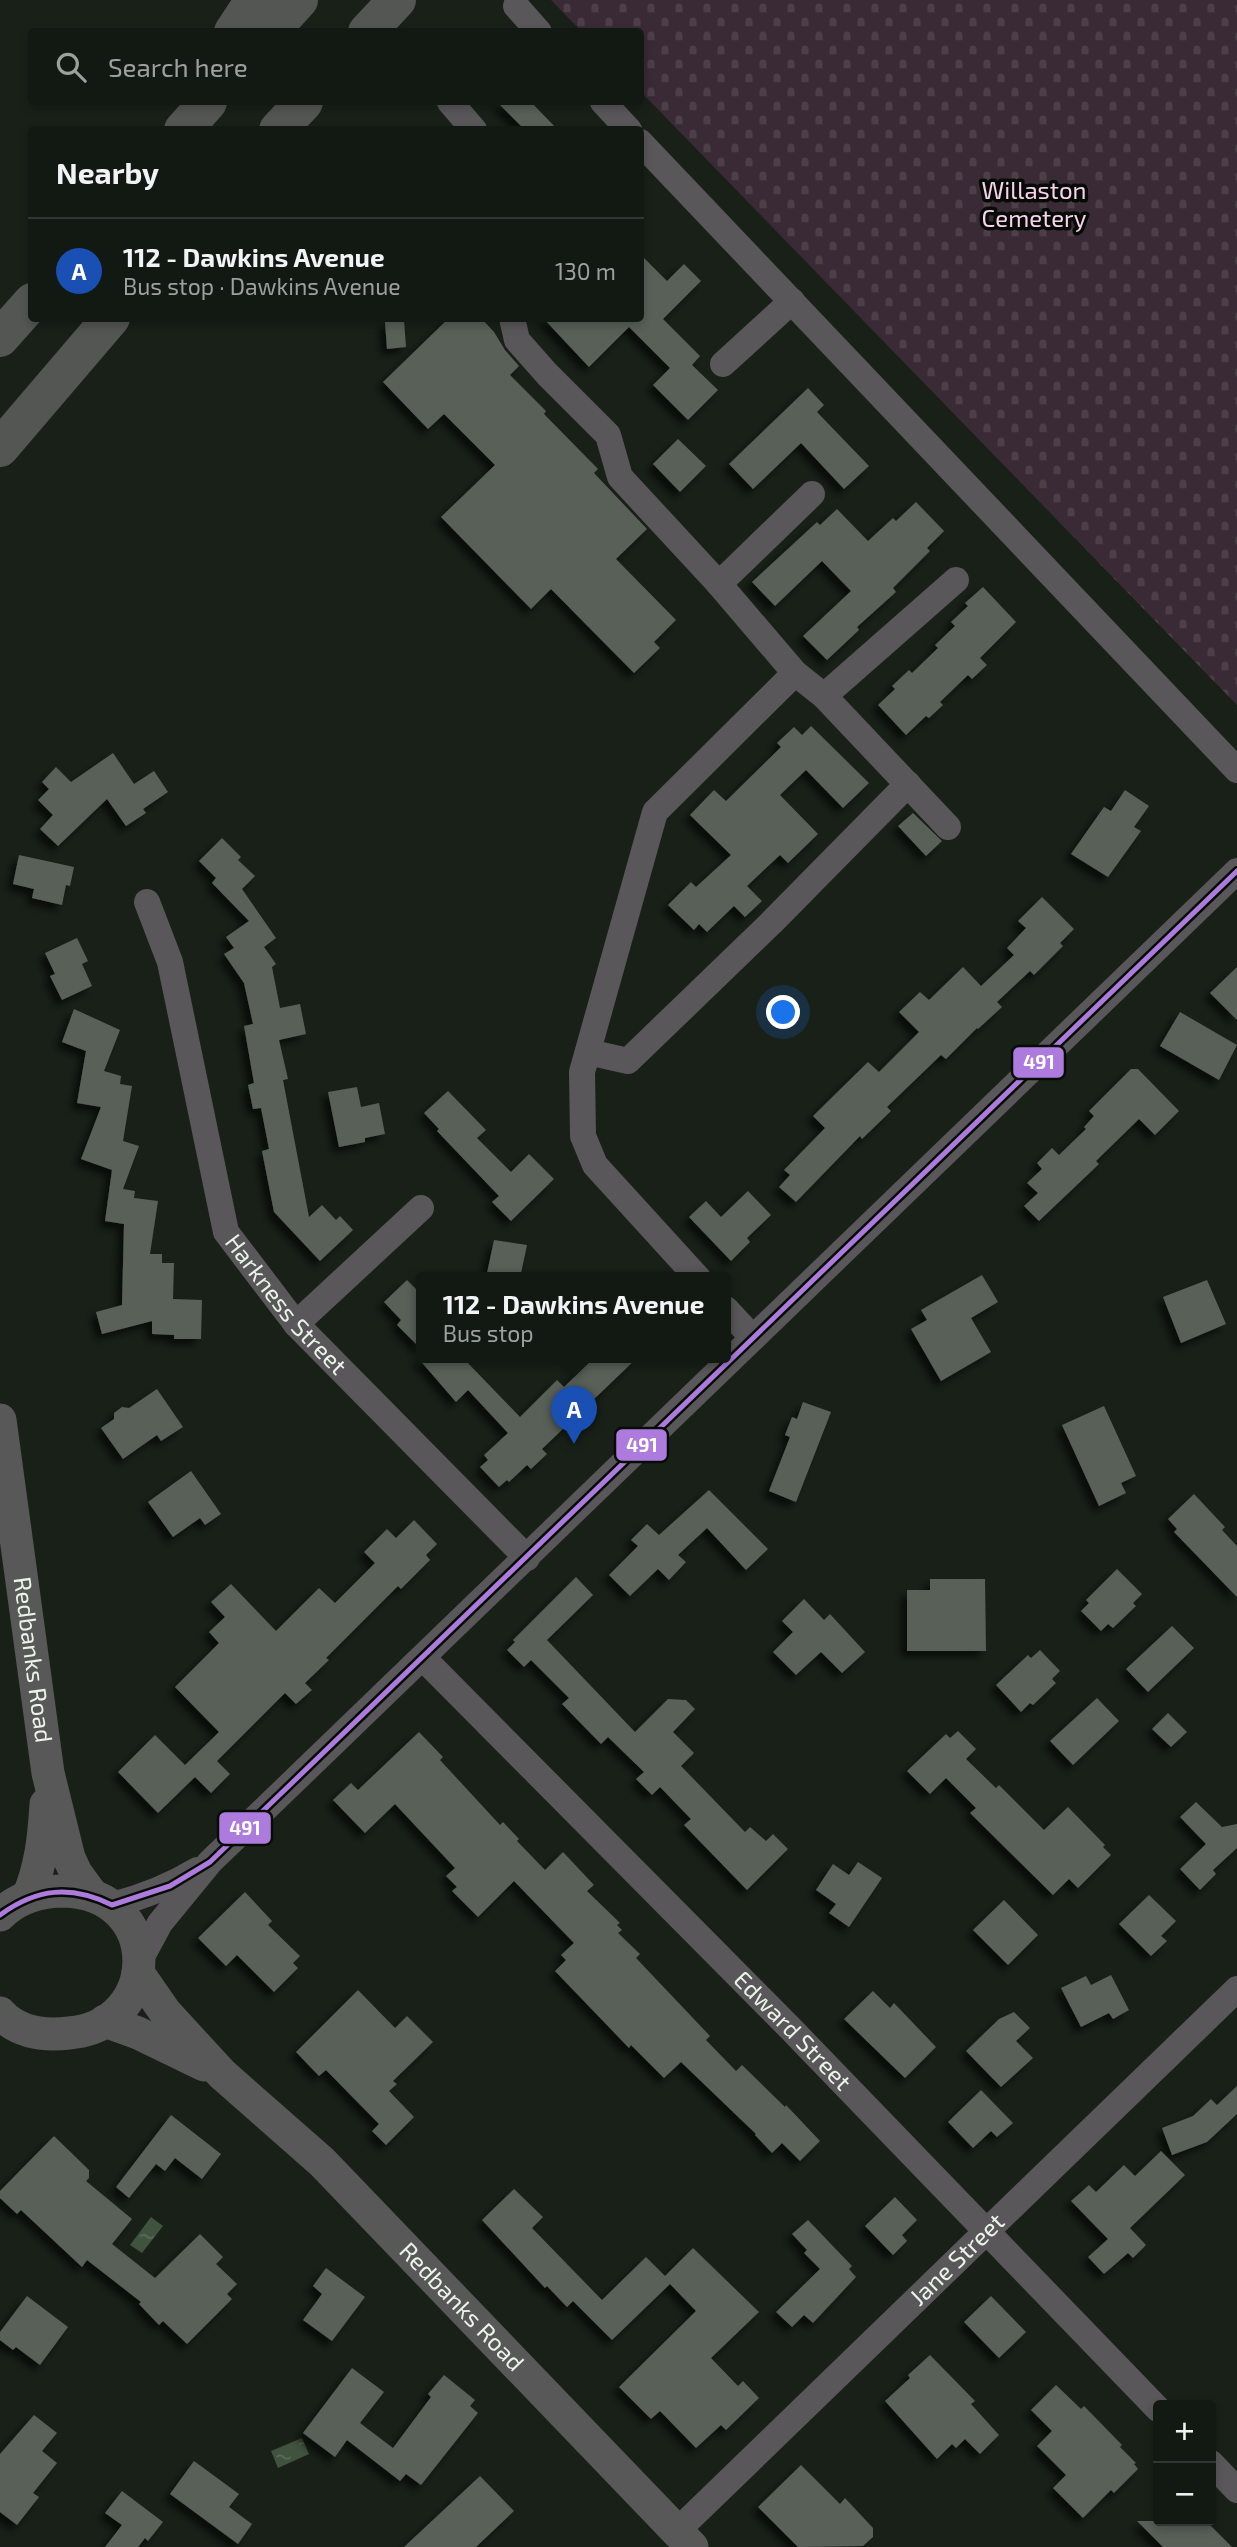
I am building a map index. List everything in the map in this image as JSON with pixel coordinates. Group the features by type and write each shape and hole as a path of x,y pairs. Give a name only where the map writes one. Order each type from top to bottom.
{"highway":[{"path":"236,28 254,0"},
{"path":"274,28 299,0"},
{"path":"371,28 397,0"},
{"path":"166,126 181,105"},
{"path":"187,126 205,105"},
{"path":"282,126 301,105"},
{"path":"0,338 28,306"},
{"path":"0,448 108,322"}],"main road":[{"name":"Redbanks Road","path":"0,1420 48,1773 69,1858 76,1873 102,1900 124,1917 133,1932 139,1967 165,2012 222,2074 322,2162 684,2539"},
{"name":"Redbanks Road","path":"9,1906 35,1880 44,1839 48,1773"},
{"path":"9,1906 56,1891 102,1900"},
{"path":"1,2016 16,2026 35,2033 74,2033 105,2021 125,2003 134,1988 139,1967"},
{"name":"Redbanks Road","path":"105,2021 138,2033 222,2074"}],"street":[{"path":"516,6 535,28"},
{"path":"453,105 471,126"},
{"path":"606,105 625,126"},
{"path":"644,146 1237,770"},
{"path":"723,364 792,301"},
{"path":"513,322 517,340 608,435 620,477 719,584 795,673 824,696 948,827"},
{"path":"719,584 812,494"},
{"path":"824,696 956,579"},
{"path":"693,1272 595,1165 583,1136 582,1072 655,812 795,673"},
{"path":"588,1052 628,1061 771,923 908,784"},
{"path":"731,1359 1237,871"},
{"name":"Harkness Street","path":"147,902 170,962 226,1232 296,1324 527,1558"},
{"path":"296,1324 421,1208"},
{"path":"731,1314 753,1338"},
{"path":"139,1967 160,1923 209,1862 727,1363"},
{"name":"Edward Street","path":"423,1658 781,2019 1153,2404"},
{"path":"102,1900 153,1894 209,1862"},
{"name":"Jane Street","path":"684,2539 986,2231 1237,1989"},
{"path":"1216,2468 1237,2490"}],"green space":[{"name":"Willaston Cemetery","path":"551,0 1237,0 1237,705 644,95 644,28 578,28"}],"water":[{"path":"151,2217 163,2226 142,2253 130,2245"},
{"path":"302,2438 309,2454 278,2468 271,2451"}],"building":[{"path":"500,105 534,105 554,126 521,126"},
{"path":"644,258 667,281 684,264 701,281 663,319 700,356 692,365 718,390 688,420 653,385 670,368 629,327 589,367 547,322 644,322"},
{"path":"385,322 404,322 406,347 387,349"},
{"path":"445,322 485,322 494,332 519,366 510,375 598,469 594,473 647,529 616,559 676,620 654,642 660,648 634,673 551,589 531,609 441,517 495,465 444,414 428,429 383,382"},
{"path":"808,388 824,405 817,412 869,466 844,489 801,443 753,489 729,464"},
{"path":"678,439 706,466 680,492 653,464"},
{"path":"916,502 944,531 927,548 930,551 893,588 896,592 857,627 859,630 827,660 803,636 851,591 822,561 775,606 752,582 817,522 820,525 837,509 868,541 893,518 896,521"},
{"path":"983,587 1016,622 980,658 987,665 972,679 968,675 940,702 943,705 929,718 926,716 906,735 878,705 895,689 892,686 909,670 912,673 938,648 935,645 955,626 951,622 968,606 965,603"},
{"path":"811,726 869,783 843,808 806,770 780,795 818,834 788,863 780,855 747,886 762,901 745,917 734,906 707,932 699,924 694,930 668,905 691,882 696,887 731,855 690,815 714,790 726,801 781,747 777,743 794,727 802,735"},
{"path":"113,753 134,784 154,771 168,792 143,809 146,813 126,826 107,799 58,846 40,829 53,815 38,800 49,789 42,782 56,767 71,782"},
{"path":"1125,790 1149,806 1134,827 1141,831 1108,877 1071,854 1104,807 1111,811"},
{"path":"913,813 942,841 926,856 898,826"},
{"path":"222,838 241,857 238,860 255,876 242,889 276,938 264,947 276,964 272,967 280,1008 300,1004 306,1034 279,1040 288,1079 283,1080 309,1217 322,1205 336,1220 340,1216 353,1230 320,1261 274,1212 262,1151 269,1149 261,1108 253,1109 248,1085 254,1083 244,1026 253,1024 244,983 224,954 234,948 226,937 249,921 212,883 216,878 199,861"},
{"path":"19,855 74,867 70,886 66,885 62,905 32,898 34,889 13,884"},
{"path":"1042,897 1074,929 1060,943 1063,946 1034,975 1030,971 997,1002 1002,1007 946,1059 941,1055 887,1107 891,1111 862,1139 860,1136 796,1202 779,1187 790,1175 784,1170 825,1128 813,1116 868,1062 879,1072 919,1032 899,1012 920,992 929,1000 963,967 981,986 1014,955 1007,948 1026,928 1018,921"},
{"path":"77,938 88,961 82,964 92,986 62,1000 50,976 55,974 45,953"},
{"path":"1237,967 1237,1020 1210,993"},
{"path":"74,1009 120,1030 104,1071 121,1076 120,1084 132,1086 123,1141 139,1146 123,1189 135,1191 134,1198 158,1201 150,1254 162,1254 162,1263 174,1263 173,1299 202,1300 201,1339 174,1339 174,1335 152,1334 152,1321 102,1334 96,1312 122,1305 124,1224 105,1221 112,1170 81,1159 101,1107 77,1103 86,1051 62,1042"},
{"path":"1180,1012 1237,1045 1219,1080 1160,1046"},
{"path":"1131,1069 1138,1069 1179,1111 1155,1135 1139,1119 1096,1161 1099,1164 1039,1221 1024,1206 1038,1193 1027,1183 1042,1169 1037,1163 1052,1148 1059,1155 1086,1129 1084,1127 1094,1116 1089,1111"},
{"path":"357,1087 361,1107 379,1103 385,1134 365,1138 365,1142 339,1147 328,1092"},
{"path":"448,1091 486,1130 477,1138 511,1172 529,1154 554,1179 511,1221 492,1202 499,1196 437,1131 439,1129 424,1113"},
{"path":"748,1191 771,1215 747,1238 750,1242 731,1261 689,1217 706,1201 721,1217"},
{"path":"494,1240 527,1245 521,1272 487,1272"},
{"path":"982,1275 998,1302 971,1318 991,1352 941,1381 911,1329 927,1320 921,1310"},
{"path":"407,1280 416,1289 416,1344 397,1325 401,1320 384,1302"},
{"path":"1207,1280 1226,1324 1181,1343 1163,1297"},
{"path":"422,1363 468,1363 520,1417 557,1380 564,1387 589,1363 632,1363 542,1449 547,1454 531,1469 527,1465 509,1482 507,1480 499,1487 480,1467 488,1460 484,1455 508,1433 468,1390 456,1402"},
{"path":"157,1389 183,1427 161,1441 157,1435 123,1459 101,1428 114,1419 114,1413 122,1407 129,1408"},
{"path":"803,1402 831,1412 796,1502 769,1491 790,1437 785,1435 792,1417 797,1419"},
{"path":"1104,1406 1136,1476 1121,1483 1126,1493 1099,1506 1062,1425"},
{"path":"191,1471 221,1514 205,1525 200,1518 173,1537 148,1502"},
{"path":"709,1490 768,1549 746,1570 707,1528 678,1555 686,1562 669,1580 658,1569 630,1596 609,1575 638,1546 631,1540 647,1524 659,1535"},
{"path":"1194,1494 1225,1527 1222,1530 1237,1546 1237,1597 1174,1532 1177,1529 1168,1519"},
{"path":"414,1520 437,1544 426,1555 430,1560 401,1589 398,1586 326,1658 329,1660 305,1683 312,1690 296,1704 285,1693 217,1761 230,1774 211,1793 195,1777 158,1813 118,1772 155,1735 185,1765 219,1732 175,1687 219,1643 209,1632 225,1617 211,1602 231,1584 276,1631 319,1588 335,1603 375,1563 364,1552 387,1529 396,1538"},
{"path":"1117,1569 1142,1594 1133,1603 1136,1606 1113,1628 1108,1624 1101,1631 1081,1611 1089,1603 1086,1600"},
{"path":"576,1577 593,1595 547,1640 635,1732 668,1699 686,1700 695,1709 673,1732 694,1753 681,1766 745,1832 750,1827 766,1841 773,1834 788,1849 747,1890 684,1825 691,1819 660,1787 652,1795 636,1779 644,1772 608,1737 601,1744 562,1704 569,1698 531,1660 524,1667 507,1650 515,1642 513,1640"},
{"path":"930,1579 985,1579 986,1651 907,1651 907,1590 930,1590"},
{"path":"804,1599 824,1620 830,1614 865,1652 842,1673 821,1652 796,1675 773,1652 793,1632 782,1621"},
{"path":"1172,1626 1194,1648 1148,1692 1126,1669"},
{"path":"1040,1650 1060,1671 1052,1679 1056,1683 1033,1705 1030,1703 1021,1712 996,1685 1028,1655 1031,1658"},
{"path":"1097,1698 1119,1721 1073,1765 1050,1741"},
{"path":"1168,1713 1187,1732 1171,1747 1152,1729"},
{"path":"958,1731 976,1749 966,1759 996,1788 999,1785 1044,1830 1068,1807 1105,1845 1103,1847 1111,1855 1078,1888 1069,1879 1053,1895 970,1813 976,1808 946,1778 930,1794 907,1771 946,1734 950,1738"},
{"path":"419,1732 443,1757 440,1760 500,1825 503,1822 545,1870 563,1852 594,1885 587,1891 620,1923 617,1925 622,1930 618,1933 640,1954 636,1958 710,2036 706,2040 736,2071 742,2065 820,2141 800,2161 782,2143 772,2153 756,2134 681,2062 664,2078 631,2045 629,2048 555,1971 566,1960 561,1955 574,1943 514,1881 478,1917 452,1891 457,1887 446,1876 455,1868 395,1804 365,1833 333,1800 351,1783 358,1790"},
{"path":"1196,1802 1222,1827 1237,1824 1237,1848 1213,1870 1216,1874 1200,1890 1180,1869 1206,1844 1180,1817"},
{"path":"858,1862 882,1878 849,1927 829,1913 836,1904 816,1890 833,1864 849,1875"},
{"path":"245,1892 272,1921 268,1925 300,1956 293,1963 298,1968 274,1992 237,1955 226,1966 198,1938"},
{"path":"1149,1895 1176,1921 1161,1936 1167,1941 1151,1956 1119,1924"},
{"path":"1004,1900 1038,1935 1008,1965 973,1930"},
{"path":"1111,1975 1129,2010 1113,2019 1109,2013 1081,2027 1061,1988 1086,1976 1091,1985"},
{"path":"358,1990 395,2028 407,2016 433,2042 393,2081 397,2084 389,2091 414,2117 386,2145 372,2131 379,2124 326,2070 319,2076 296,2052"},
{"path":"873,1991 890,2008 894,2003 936,2047 905,2078 844,2019"},
{"path":"1014,2012 1030,2028 1016,2041 1033,2058 1001,2087 966,2051 999,2019"},
{"path":"1237,2086 1237,2114 1207,2142 1172,2155 1162,2128 1193,2116 1211,2099 1217,2105"},
{"path":"981,2090 1013,2123 997,2137 991,2131 973,2148 948,2122"},
{"path":"171,2115 221,2154 202,2179 175,2158 165,2171 156,2164 129,2198 116,2187"},
{"path":"54,2136 89,2170 89,2178 86,2181 132,2219 112,2244 155,2278 200,2234 223,2257 216,2264 237,2284 227,2294 232,2299 187,2344 163,2321 159,2325 139,2304 141,2302 87,2260 82,2267 21,2210 17,2214 0,2198 0,2191"},
{"path":"1161,2151 1185,2175 1130,2228 1146,2245 1133,2258 1128,2253 1104,2274 1088,2257 1108,2239 1071,2201 1089,2185 1096,2192 1124,2165 1135,2176"},
{"path":"514,2189 543,2217 532,2228 602,2300 646,2257 665,2276 693,2248 759,2312 711,2358 738,2386 743,2381 759,2398 726,2430 721,2425 696,2448 660,2411 651,2419 619,2387 696,2311 670,2284 612,2340 573,2301 567,2307 547,2286 545,2288 482,2220"},
{"path":"895,2197 917,2220 902,2235 907,2241 893,2255 865,2226"},
{"path":"808,2220 852,2266 849,2269 856,2277 813,2323 804,2315 792,2327 776,2312 820,2269 804,2253 807,2250 792,2234"},
{"path":"326,2268 365,2297 332,2341 303,2320 322,2294 313,2286"},
{"path":"27,2296 68,2327 40,2365 16,2347 13,2350 0,2340 0,2332"},
{"path":"991,2296 1026,2332 999,2358 964,2322"},
{"path":"930,2355 975,2401 971,2404 999,2435 980,2454 965,2439 956,2448 952,2444 937,2459 885,2401"},
{"path":"352,2368 384,2392 360,2423 393,2448 431,2397 428,2394 444,2375 475,2400 470,2406 478,2413 421,2485 406,2474 400,2481 347,2440 335,2457 303,2433"},
{"path":"1056,2385 1081,2409 1084,2406 1122,2445 1120,2447 1136,2463 1134,2464 1138,2469 1114,2493 1111,2490 1083,2518 1053,2488 1066,2475 1037,2446 1052,2431 1031,2410"},
{"path":"34,2415 57,2433 42,2451 57,2463 33,2493 39,2497 17,2525 0,2512 0,2454"},
{"path":"194,2461 239,2494 229,2507 252,2524 238,2544 170,2494"},
{"path":"801,2465 840,2504 845,2498 873,2528 873,2537 863,2546 798,2547 758,2507"},
{"path":"480,2476 514,2511 476,2547 404,2547"},
{"path":"122,2491 163,2522 148,2541 145,2538 138,2547 105,2547 122,2525 105,2513"},
{"path":"1137,2521 1153,2521 1153,2526 1211,2526 1232,2547 1163,2547"}],"transit line":[{"name":"491","path":"731,1359 1237,871"},
{"name":"491","path":"0,1915 27,1899 54,1892 82,1894 112,1905 170,1886 210,1862 727,1363"}],"place":[{"name":"112 - Dawkins Avenue","path":"574,1444"}]}
